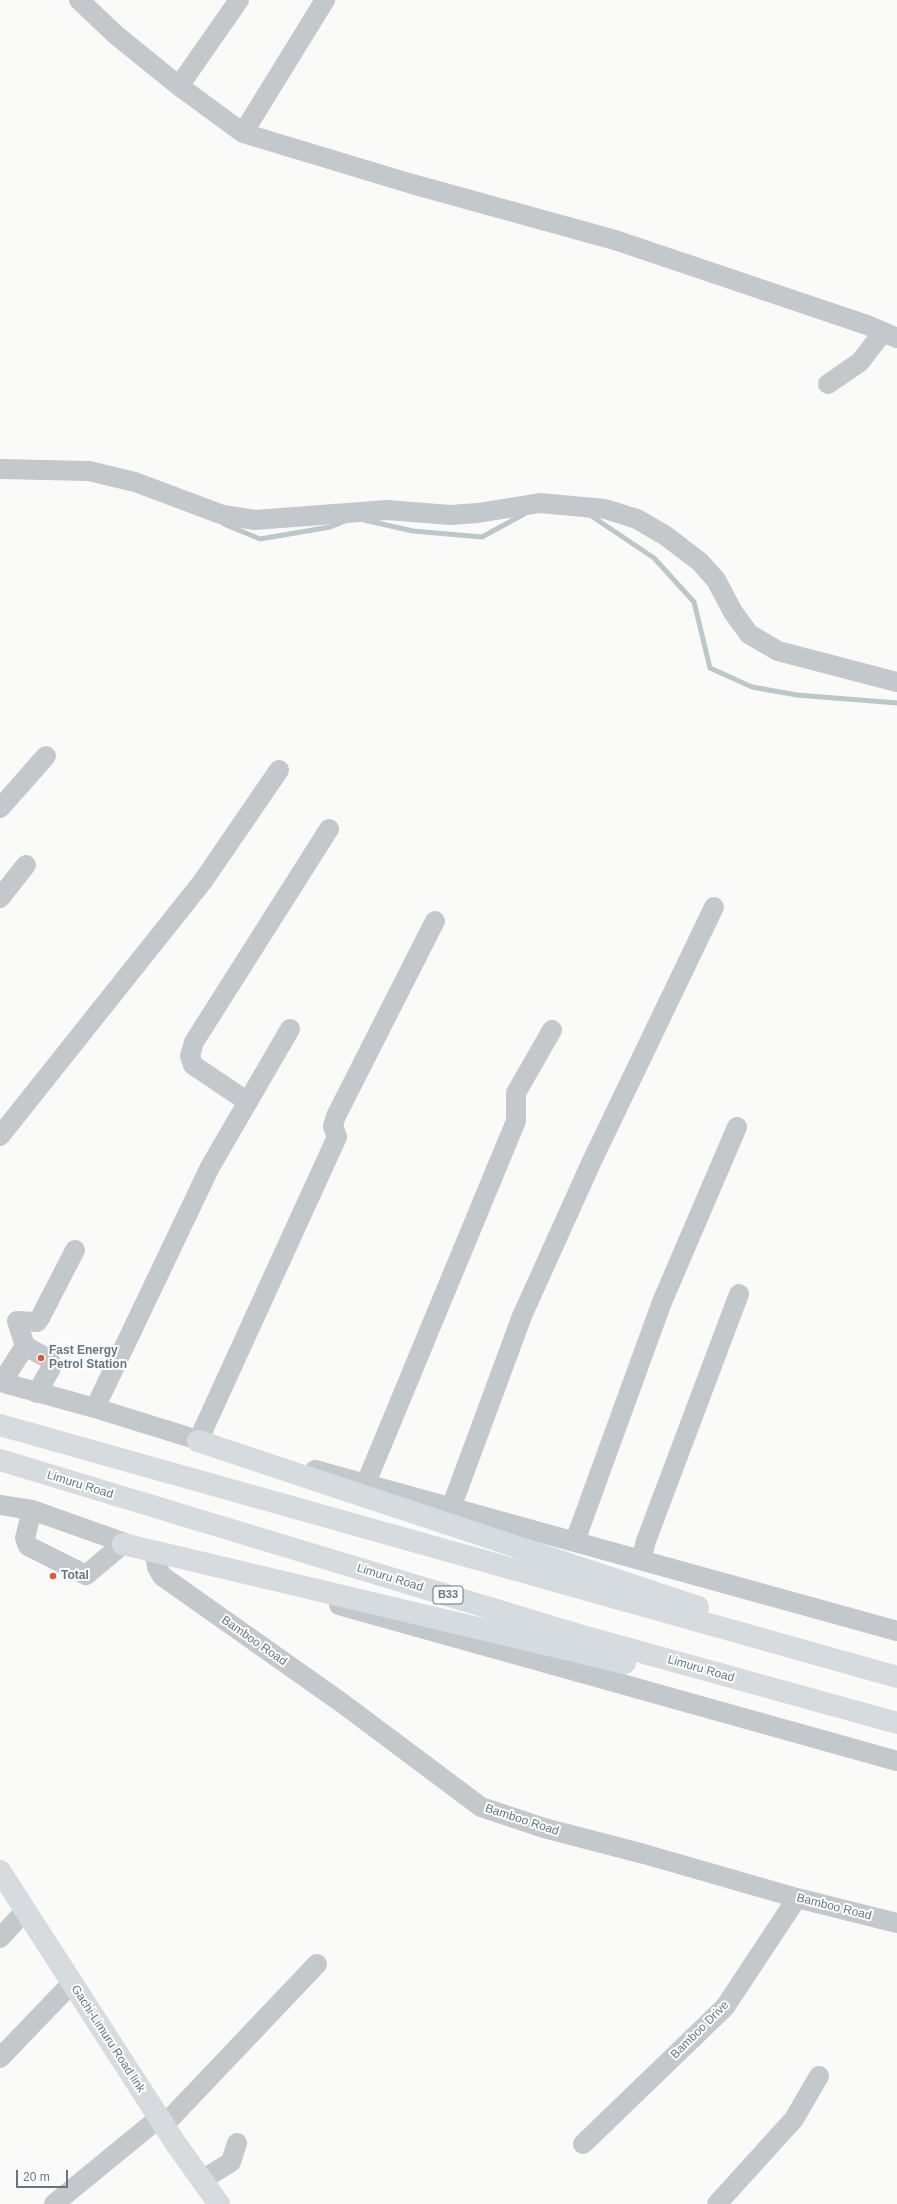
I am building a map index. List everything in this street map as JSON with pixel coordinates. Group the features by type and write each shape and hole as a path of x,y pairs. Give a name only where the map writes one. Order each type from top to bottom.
{"main road":[{"path":"0,1425 897,1677"},
{"path":"198,1441 897,1673"},
{"name":"Limuru Road","path":"0,1460 579,1635 897,1724"},
{"path":"123,1544 897,1727"},
{"name":"Gachi-Limuru Road link","path":"0,1872 71,1984 210,2196"}],"street":[{"path":"79,0 116,35 179,86 243,133 412,184 615,240 740,281 890,335 860,362 828,384"},
{"path":"179,86 239,0"},
{"path":"243,133 325,0"},
{"path":"0,469 89,471 135,482 223,515 255,520 387,510 450,515 478,513 540,503 605,509 638,519 666,536 700,562 716,580 732,612 749,634 778,651 897,682"},
{"path":"0,808 46,756"},
{"path":"0,1136 203,881 279,770"},
{"path":"248,1102 192,1065 190,1056 194,1042 330,829"},
{"path":"0,898 26,864"},
{"path":"451,1508 522,1316 591,1163 714,907"},
{"path":"198,1441 337,1137 333,1126 336,1116 435,921"},
{"path":"95,1408 210,1167 290,1029"},
{"path":"366,1483 516,1121 516,1093 552,1030"},
{"path":"576,1541 662,1302 736,1127"},
{"path":"37,1393 51,1368 51,1363 49,1359 25,1346 17,1321 37,1322 75,1250"},
{"path":"641,1560 739,1294"},
{"path":"25,1346 1,1382 95,1408 198,1441 366,1483 451,1508 576,1541 897,1631"},
{"path":"0,1505 32,1510 123,1544 897,1761"},
{"path":"32,1510 26,1538 28,1546 86,1575 123,1544"},
{"name":"Bamboo Road","path":"155,1553 157,1567 162,1576 342,1703 481,1806 544,1828 644,1854 796,1898 897,1923"},
{"name":"Bamboo Drive","path":"583,2144 725,2007 796,1898"},
{"path":"0,1938 25,1911"},
{"path":"54,2204 162,2122 317,1964"},
{"path":"0,2058 71,1984"},
{"path":"717,2204 794,2119 819,2076"},
{"path":"210,2196 231,2162 237,2143"}],"waterway":[{"path":"364,520 413,531 482,537 524,514"},
{"path":"590,515 654,558 694,602 710,668 752,687 797,695 897,703"},
{"path":"224,524 260,539 330,527 345,521"}],"place":[{"name":"Fast Energy Petrol Station","path":"41,1358"},
{"name":"Total","path":"53,1576"}]}
